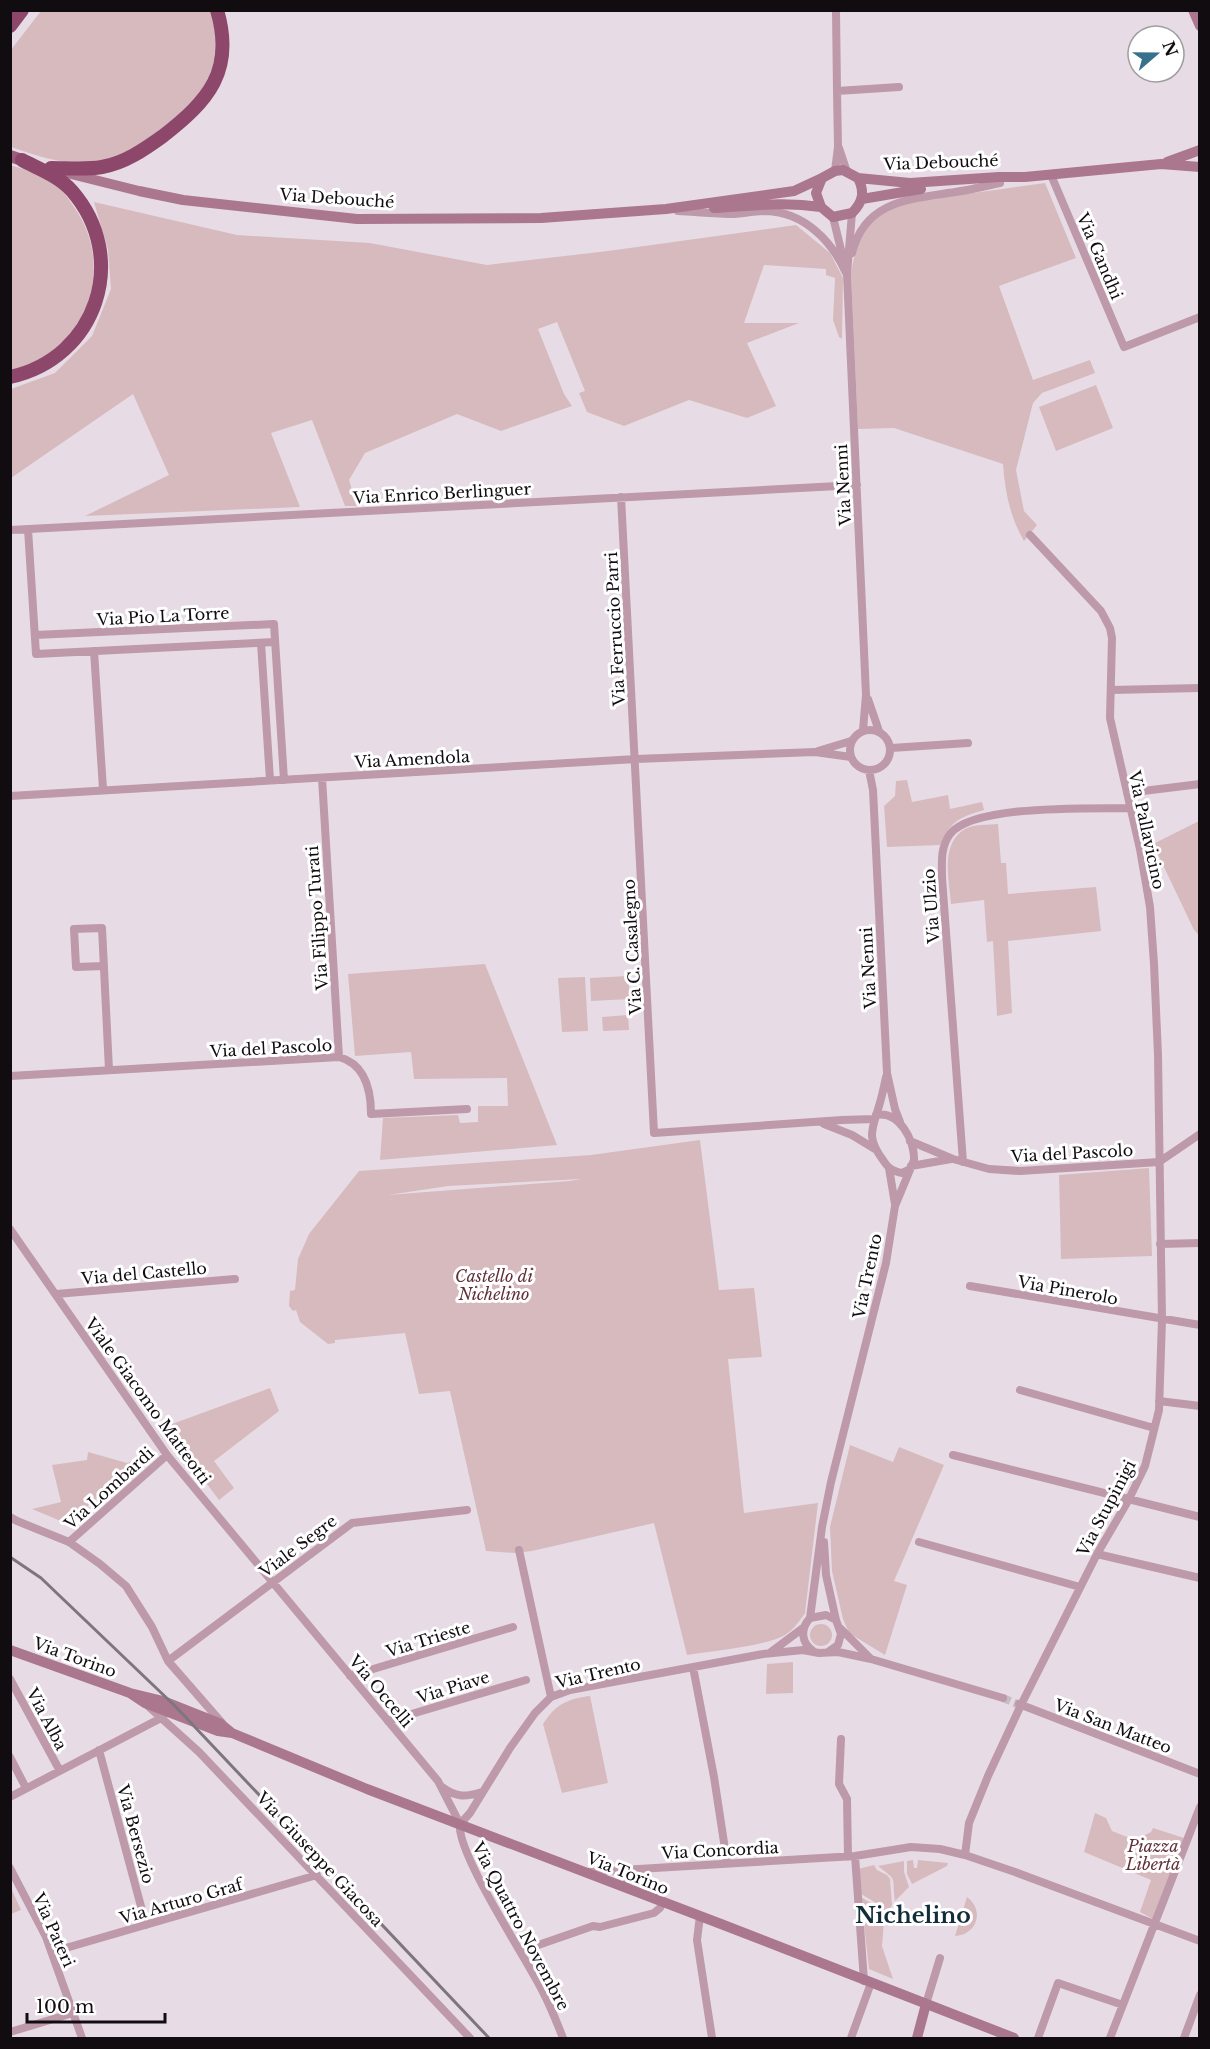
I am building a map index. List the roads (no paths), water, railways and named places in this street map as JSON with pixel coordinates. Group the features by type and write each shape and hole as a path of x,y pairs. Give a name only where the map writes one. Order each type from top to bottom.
{"highway":[{"path":"10,26 22,10"},
{"path":"51,168 102,167 127,159 190,115 210,89 220,62 221,33 217,10"},
{"path":"10,377 48,363 61,354 78,336 96,304 101,269 101,253 97,237 90,219 72,191 53,176 16,158"}],"main road":[{"path":"1194,10 1200,26"},
{"name":"Via Debouché","path":"1161,164 1200,150"},
{"name":"Via Debouché","path":"16,158 139,191 183,200 357,219 541,218 770,203 795,203 820,207 832,216"},
{"name":"Via Debouché","path":"670,210 794,190 835,171 847,172 858,178 910,183 1026,177 1161,164 1200,167"},
{"name":"Via Debouché","path":"862,200 908,190 1000,183 1026,177"},
{"path":"820,207 816,193 822,178"},
{"path":"832,216 852,213 862,200 863,192 858,178"},
{"name":"Via Torino","path":"10,1650 130,1693 163,1701 221,1724 232,1733"},
{"name":"Via Torino","path":"130,1693 164,1716 232,1733 367,1789 1014,2038"},
{"path":"917,2038 926,2004"}],"street":[{"path":"835,171 838,147 836,10"},
{"path":"837,91 899,87"},
{"path":"838,147 847,172"},
{"name":"Via Gandhi","path":"1051,175 1124,347 1200,317"},
{"name":"Via Nenni","path":"847,274 854,245 867,222 881,211 899,201 1000,183"},
{"name":"Via Nenni","path":"670,210 732,214 768,211 791,218 806,224 823,236 839,256 847,274"},
{"name":"Via Nenni","path":"852,213 847,274 866,695 863,730"},
{"name":"Via Nenni","path":"832,216 847,274"},
{"name":"Via Enrico Berlinguer","path":"10,530 857,485"},
{"name":"Via Ferruccio Parri","path":"621,497 636,759"},
{"path":"28,529 35,635"},
{"name":"Via Pallavicino","path":"1030,535 1106,618 1112,638 1110,718 1140,849 1150,907 1158,1055 1159,1162"},
{"name":"Via Pio La Torre","path":"274,624 275,642 36,654 35,635 274,624"},
{"path":"261,642 270,780"},
{"path":"275,642 284,780"},
{"name":"Via Pio La Torre","path":"94,651 103,789"},
{"path":"1111,690 1200,688"},
{"name":"Via Nenni","path":"866,695 879,731"},
{"path":"863,730 879,731 885,736 891,748 889,759 884,765 873,770 855,764 851,757 851,741 863,730"},
{"name":"Via Amendola","path":"815,752 851,741"},
{"path":"891,748 968,743"},
{"name":"Via Amendola","path":"10,796 636,759 815,752 851,757"},
{"name":"Via C. Casalegno","path":"636,759 654,1133 820,1122"},
{"name":"Via Nenni","path":"873,770 887,1073 895,1109 910,1141"},
{"name":"Via Filippo Turati","path":"322,778 339,1057"},
{"path":"1127,794 1200,784"},
{"name":"Via Ulzio","path":"963,1162 942,878 942,854 945,844 950,835 961,825 995,815 1024,811 1130,808"},
{"path":"104,966 76,967 74,929 102,928 110,1070"},
{"name":"Via del Pascolo","path":"10,1076 339,1057 348,1059 366,1080 371,1099 371,1114 467,1109"},
{"name":"Via Nenni","path":"875,1150 871,1132 887,1073"},
{"path":"820,1122 889,1115 903,1128"},
{"path":"820,1122 852,1135 875,1150 889,1168"},
{"path":"1159,1162 1200,1134"},
{"path":"910,1141 914,1153 910,1168"},
{"name":"Via del Pascolo","path":"910,1141 952,1159 989,1169 1020,1171 1159,1162"},
{"name":"Via del Pascolo","path":"889,1168 894,1172 902,1173 910,1168 952,1159"},
{"name":"Via Stupinigi","path":"964,1855 969,1823 1019,1704 1145,1466 1159,1401 1162,1320 1159,1162"},
{"name":"Via Trento","path":"889,1168 895,1206"},
{"name":"Via Trento","path":"810,1618 822,1527 831,1482 886,1263 895,1206 910,1168"},
{"name":"Viale Giacomo Matteotti","path":"10,1229 167,1455 272,1583"},
{"path":"1161,1244 1200,1243"},
{"name":"Via del Castello","path":"56,1294 235,1279"},
{"name":"Via Pinerolo","path":"970,1286 1200,1325"},
{"path":"1020,1390 1154,1428"},
{"path":"1159,1401 1200,1406"},
{"name":"Via Lombardi","path":"69,1542 167,1455"},
{"path":"953,1455 1128,1501 1200,1517"},
{"name":"Viale Segre","path":"168,1661 352,1522 467,1510"},
{"path":"10,1517 69,1542 126,1586 152,1627 168,1661 232,1733"},
{"name":"Via Trento","path":"822,1527 826,1575 836,1620"},
{"path":"919,1542 1080,1587"},
{"path":"519,1550 551,1697"},
{"path":"1097,1554 1200,1578"},
{"name":"Via Occelli","path":"272,1583 415,1751 441,1787 460,1824"},
{"path":"828,1652 838,1645 840,1628 836,1620 821,1614 810,1618 803,1628 804,1639 809,1648 814,1651 828,1652 838,1652 871,1659 1003,1698"},
{"name":"Via Trieste","path":"350,1676 513,1627"},
{"name":"Via Trento","path":"770,1653 803,1628"},
{"path":"840,1628 871,1659"},
{"name":"Via Trento","path":"460,1824 470,1813 535,1713 551,1697 570,1690 770,1653 814,1651"},
{"path":"693,1667 727,1862"},
{"name":"Via Alba","path":"10,1678 60,1771"},
{"name":"Via Piave","path":"388,1721 526,1680"},
{"name":"Via San Matteo","path":"1019,1704 1200,1774"},
{"path":"10,1797 164,1716"},
{"name":"Via Giuseppe Giacosa","path":"164,1716 470,2038"},
{"path":"841,1739 838,1784 847,1799 851,1856 868,1982 851,2038"},
{"name":"Via Bersezio","path":"99,1750 146,1925"},
{"path":"10,1757 26,1788"},
{"path":"441,1787 457,1796 468,1797 482,1792"},
{"path":"1110,2038 1200,1807"},
{"name":"Via Quattro Novembre","path":"460,1824 459,1832 463,1846 543,1992 563,2038"},
{"name":"Via Concordia","path":"587,1872 851,1856 911,1847 940,1849 964,1855 1200,1941"},
{"name":"Via Pateri","path":"10,1868 46,1937 82,2038"},
{"path":"626,1887 628,1869"},
{"name":"Via Arturo Graf","path":"52,1952 317,1875"},
{"path":"520,1951 593,1926 600,1927 654,1913 662,1903"},
{"path":"700,1916 697,1940 712,2038"},
{"path":"926,2004 940,1958"},
{"path":"1038,2038 1058,1983 1123,2005"},
{"path":"1184,2038 1200,1995"},
{"path":"10,2032 73,2013"}],"tunnel":[{"path":"1003,1698 1017,1704"}],"railway":[{"path":"10,1557 41,1578 175,1706 489,2038"}],"district":[{"name":"Nichelino","path":"913,1915"}],"park label":[{"name":"Castello di Nichelino","path":"494,1285"},
{"name":"Piazza Libertà","path":"1153,1855"}]}
